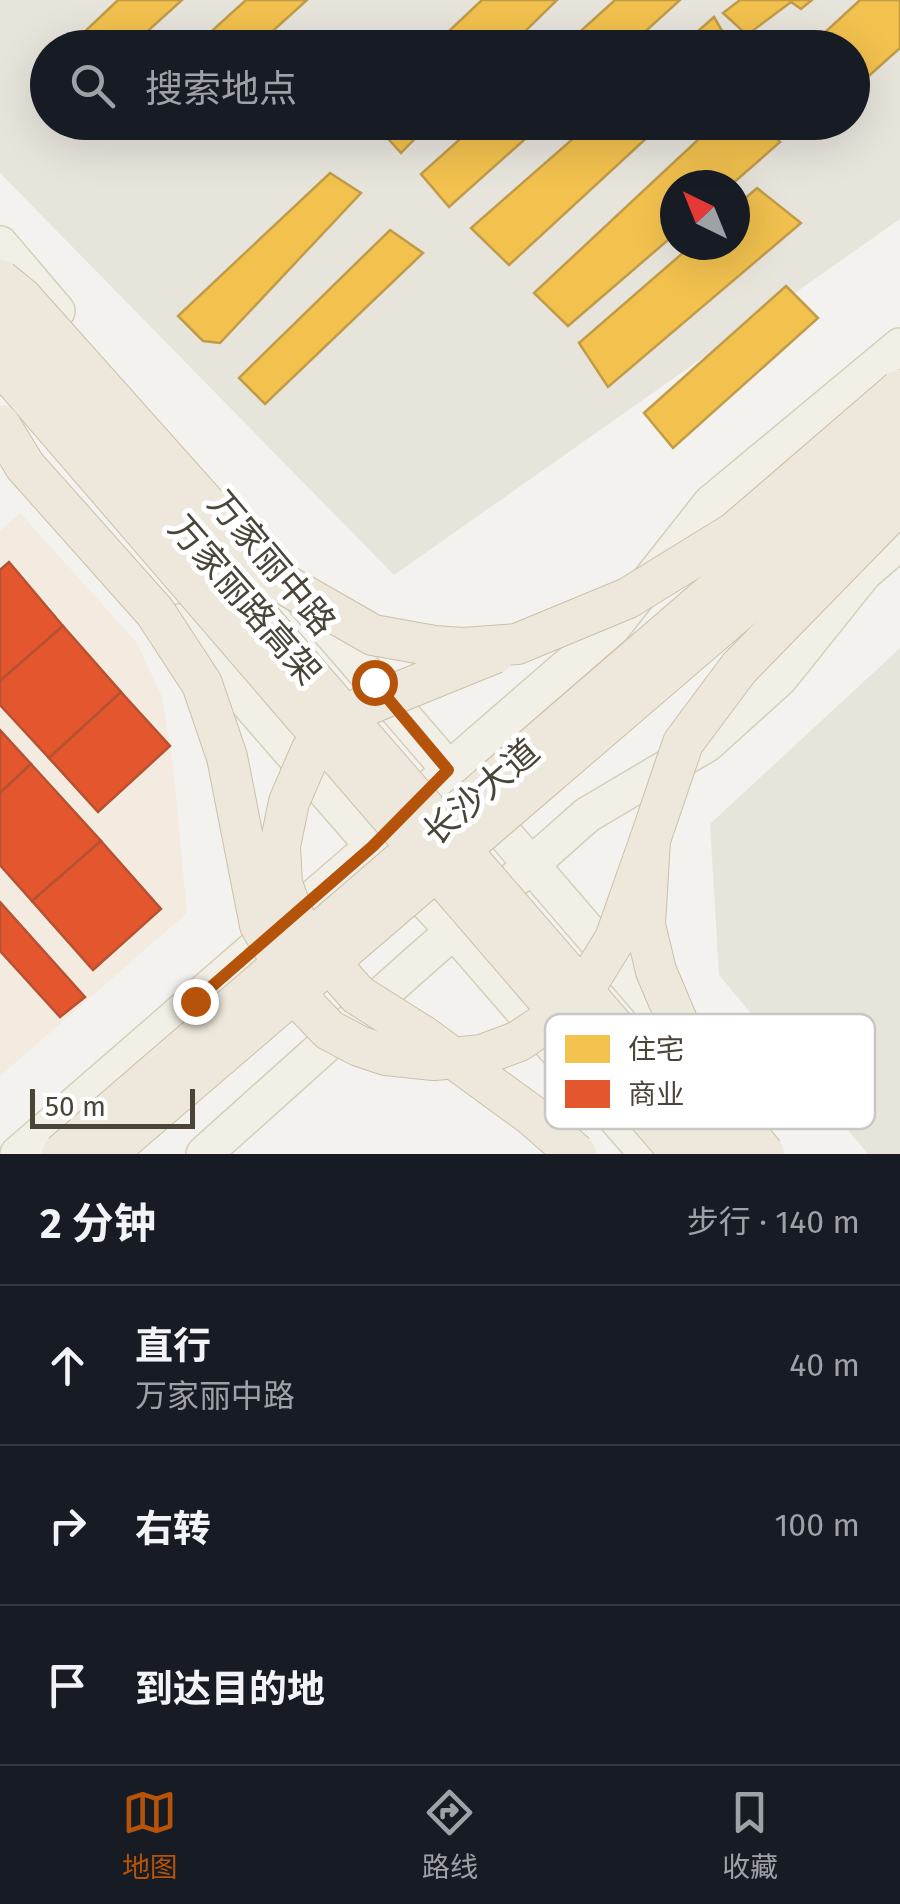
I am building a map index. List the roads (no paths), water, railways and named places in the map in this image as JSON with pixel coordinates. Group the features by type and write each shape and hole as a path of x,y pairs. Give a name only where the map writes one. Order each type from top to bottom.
{"highway":[{"path":"0,280 22,298 270,576 373,635 462,648 517,644"},
{"name":"万家丽路高架","path":"0,318 603,1014"},
{"name":"万家丽路高架","path":"0,363 560,1014"},
{"path":"545,1127 422,1036 358,995 298,927 282,884 280,846 289,802 311,751 333,727 362,707 628,598 735,532 900,390"},
{"path":"0,421 25,466 156,612 202,684 227,757 260,925 308,1008 329,1030 359,1046 386,1055 434,1060 482,1054 519,1041 545,1023"},
{"name":"长沙大道","path":"62,1154 900,431"},
{"name":"长沙大道","path":"106,1154 900,472"},
{"path":"559,1014 589,981 614,939 683,743 739,668 900,503"},
{"path":"650,840 645,925 656,971 675,1014"},
{"path":"547,1129 576,1154"},
{"name":"万家丽路高架","path":"659,1129 681,1154"},
{"name":"万家丽路高架","path":"702,1129 724,1154"},
{"path":"743,1129 764,1154"}],"main road":[{"name":"万家丽中路","path":"0,244 659,1014"},
{"path":"18,1154 373,846 448,770 613,626 711,503 900,346"},
{"path":"0,421 545,1036"},
{"path":"204,1154 587,816 707,744 780,678 864,573 900,542"},
{"path":"625,1129 647,1154"},
{"name":"万家丽中路","path":"758,1129 780,1154"}]}
